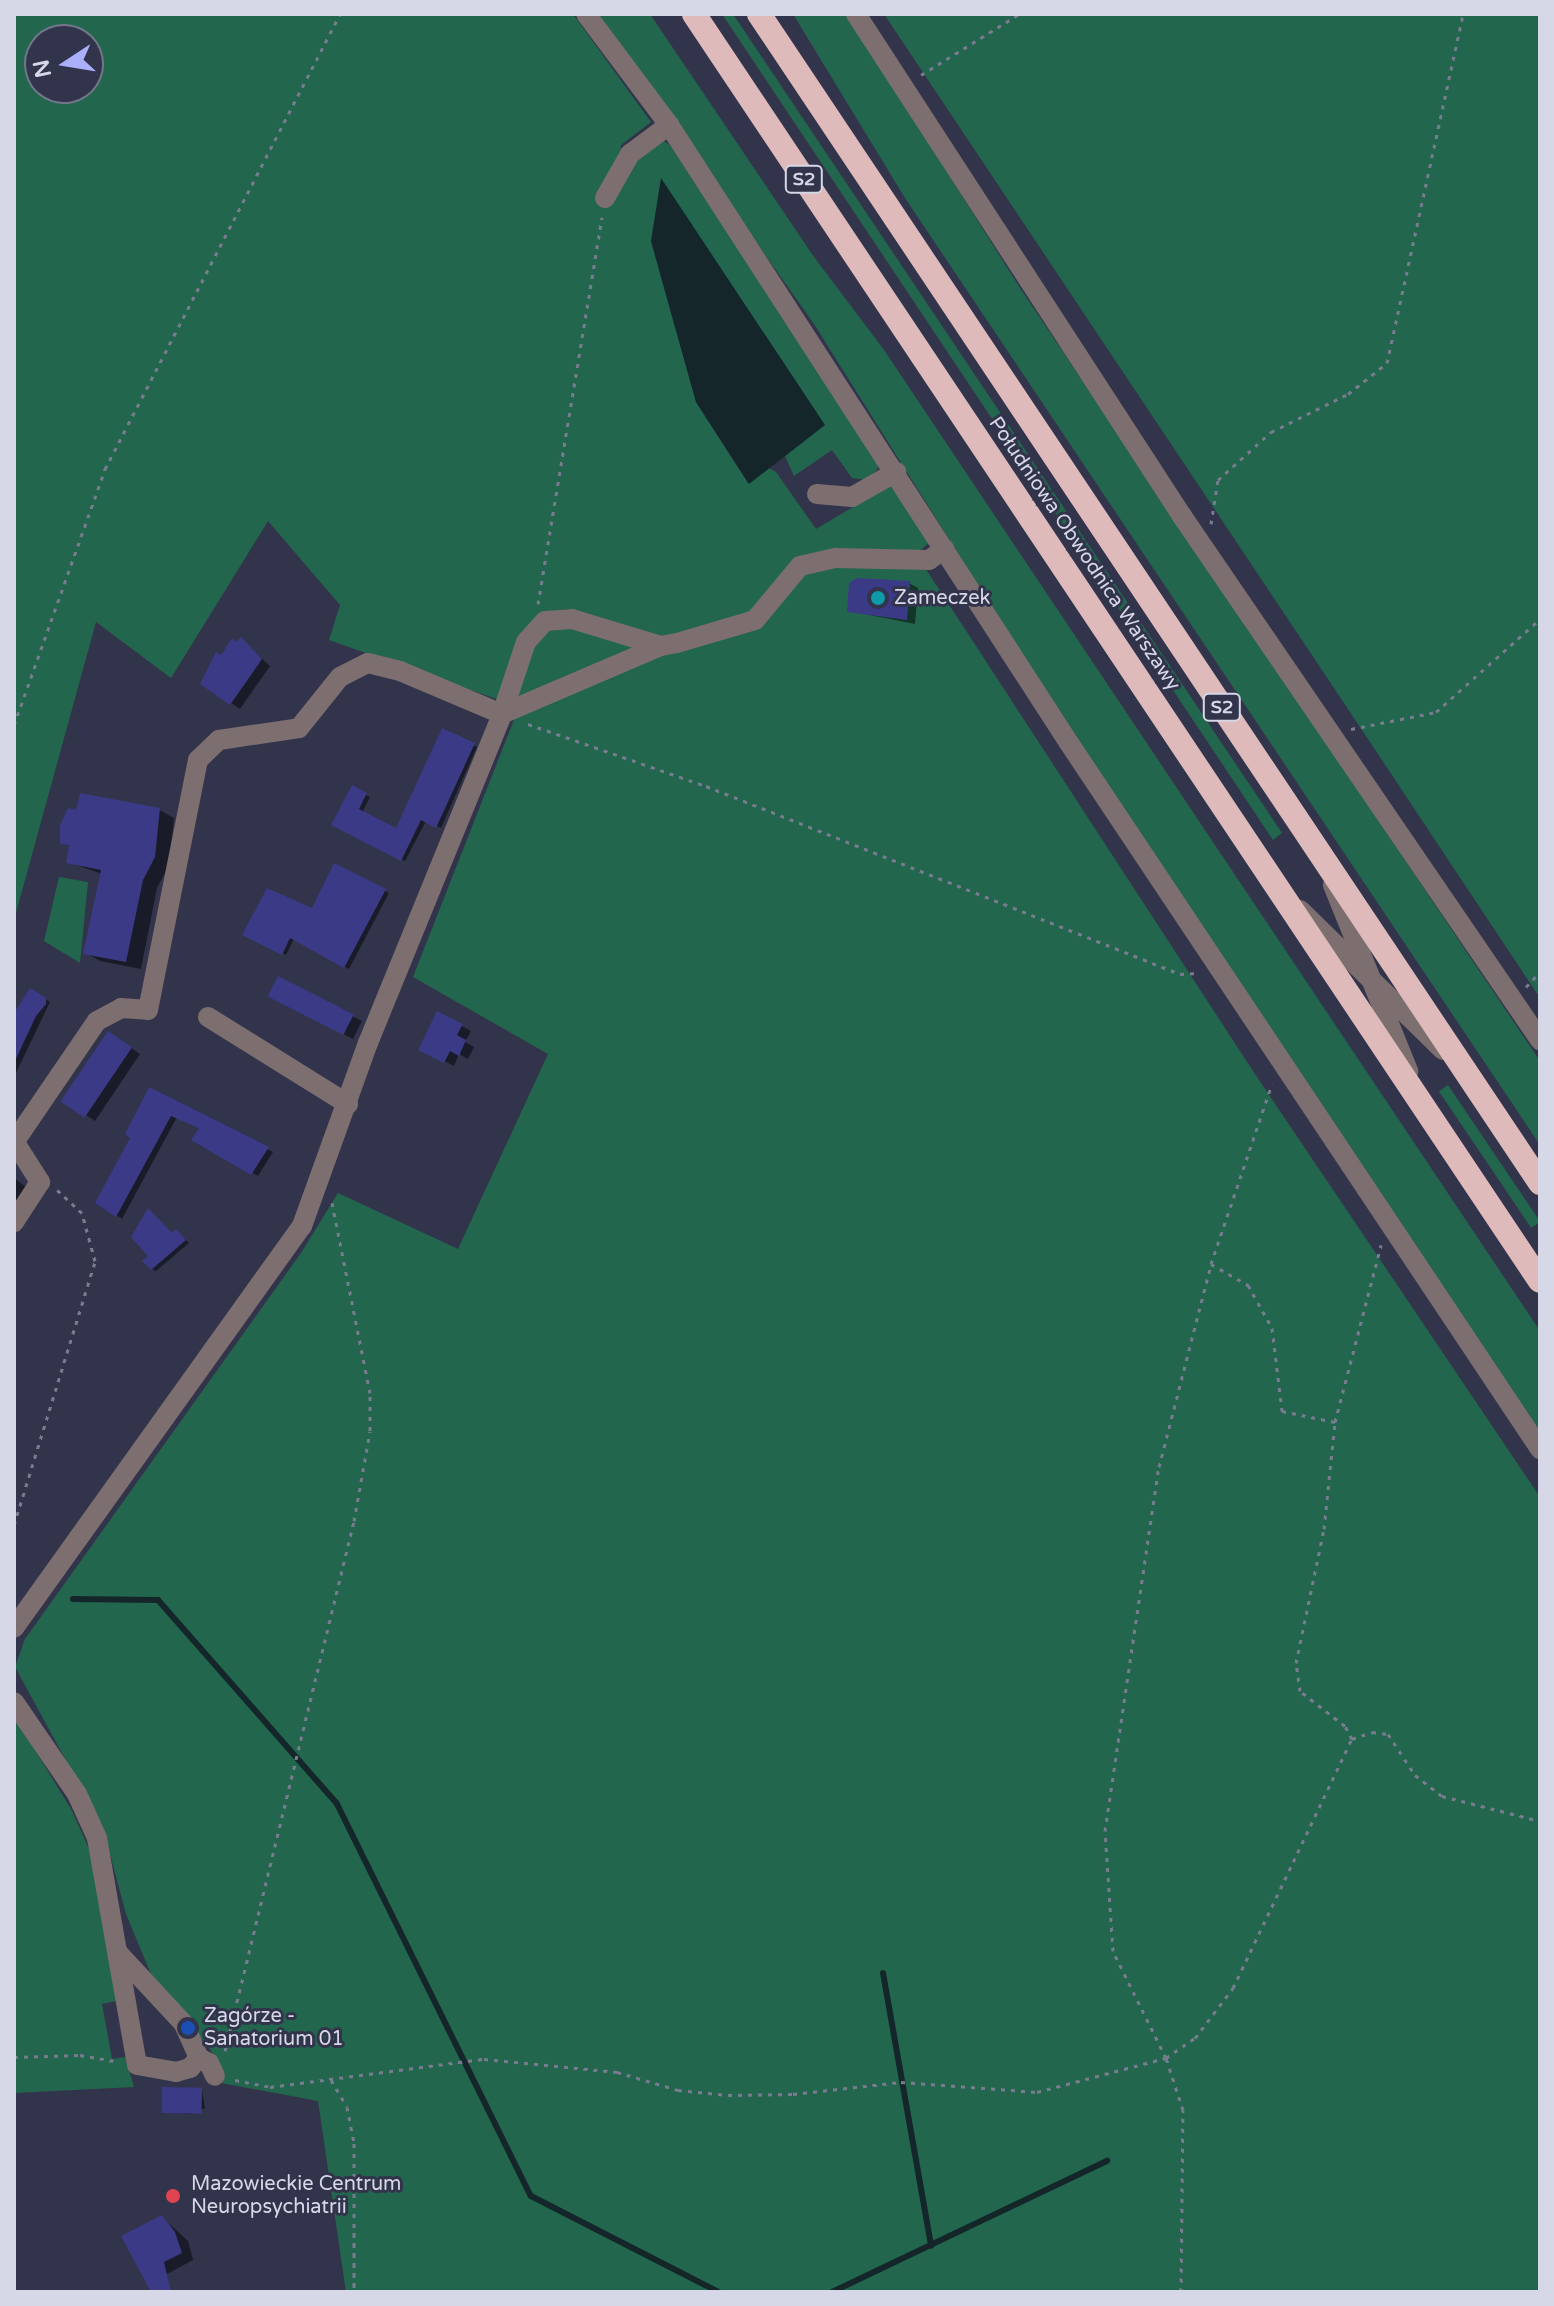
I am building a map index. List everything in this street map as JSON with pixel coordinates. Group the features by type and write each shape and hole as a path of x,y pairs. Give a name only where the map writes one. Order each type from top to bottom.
{"highway":[{"name":"Południowa Obwodnica Warszawy","path":"694,14 1540,1281"},
{"name":"Południowa Obwodnica Warszawy","path":"759,14 1540,1183"}],"street":[{"path":"586,14 669,125 944,549 1540,1449"},
{"path":"856,14 1207,552 1540,1040"},
{"path":"605,198 630,154 669,125"},
{"path":"817,494 852,497 896,472"},
{"path":"14,1222 40,1182 14,1141 97,1021 121,1008 148,1010 198,760 219,740 299,728 340,677 368,663 400,671 502,714 661,646 755,620 800,566 836,558 927,561 944,549"},
{"path":"14,1628 302,1226 533,628 545,621 572,619 661,646"},
{"path":"1321,856 1420,1101"},
{"path":"1277,887 1466,1072"},
{"path":"208,1017 348,1104"},
{"path":"14,1702 77,1794 97,1838 119,1954 122,1997 137,2065 176,2072 199,2058"},
{"path":"119,1954 184,2024 199,2058 209,2063 215,2076"}],"path":[{"path":"14,725 85,516 105,469 340,14"},
{"path":"901,87 1019,14"},
{"path":"1207,552 1218,480 1271,432 1348,394 1387,363 1463,14"},
{"path":"533,628 605,198"},
{"path":"1332,733 1436,712 1540,619"},
{"path":"502,714 706,786 1180,974 1221,970"},
{"path":"1181,2292 1183,2110 1166,2058 1113,1951 1105,1831 1159,1467 1211,1264 1281,1058"},
{"path":"326,1168 370,1393 370,1431 354,1521 297,1764 227,2048 215,2076 270,2087 484,2059 602,2070 678,2090 728,2095 793,2094 901,2082 1037,2092 1166,2058 1195,2038 1233,1988 1352,1739 1372,1732 1388,1734 1415,1775 1442,1796 1540,1821"},
{"path":"14,1525 95,1261 82,1213 40,1182"},
{"path":"1352,1739 1345,1726 1300,1691 1296,1663 1324,1529 1335,1422 1388,1218"},
{"path":"1211,1264 1248,1285 1272,1328 1282,1411 1335,1422"},
{"path":"14,2057 80,2055 137,2065"},
{"path":"331,2080 347,2107 354,2143 354,2292"}],"green space":[{"path":"14,14 573,14 651,122 621,145 619,178 644,148 660,139 669,144 880,462 867,480 852,478 832,450 794,476 785,456 824,425 651,241 696,402 748,483 769,468 776,472 816,529 890,485 931,541 916,554 1253,1071 1540,1497 1540,2292 346,2292 318,2101 221,2083 215,2056 151,1974 126,1914 103,1828 15,1667 25,1639 301,1253 338,1193 458,1249 548,1054 413,977 519,707 329,640 340,605 268,521 171,678 96,622 14,920"},
{"path":"595,14 650,14 814,257 884,350 1540,1331 1540,1437 1023,657 814,324"},
{"path":"722,14 733,14 1282,833 1273,840"},
{"path":"793,14 847,14 1022,291 1540,1061 1540,1145 905,198"},
{"path":"884,14 1540,14 1540,998 1370,742"},
{"path":"59,877 88,882 80,963 44,941"},
{"path":"1448,1085 1540,1221 1531,1228 1439,1091"},
{"path":"14,1716 71,1809 92,1855 116,2001 102,2004 112,2059 125,2057 134,2087 14,2093"}],"shaded area":[{"path":"661,178 825,425 749,484 696,402 651,241"}],"building":[{"name":"Zameczek","path":"857,578 910,581 907,620 847,612 849,583"},
{"path":"241,637 262,659 230,705 200,684 216,652 221,655 232,638 237,642"},
{"path":"442,728 475,743 436,828 421,820 401,861 331,825 352,785 367,793 359,809 396,828"},
{"path":"80,793 160,808 155,857 143,880 126,962 83,954 101,870 66,863 69,845 60,844 60,825 68,808 76,810"},
{"path":"334,863 386,889 344,968 290,938 282,955 242,935 267,888 312,908"},
{"path":"278,976 354,1015 343,1035 268,996"},
{"path":"30,988 46,998 46,1004 36,1016 14,1063 14,1013"},
{"path":"437,1011 463,1024 457,1035 466,1040 459,1056 450,1051 444,1063 418,1050"},
{"path":"108,1031 132,1047 85,1118 60,1101"},
{"path":"149,1087 269,1147 251,1175 191,1140 199,1128 171,1116 116,1217 95,1203 130,1138 125,1134"},
{"path":"148,1208 172,1233 176,1229 186,1240 151,1270 142,1261 148,1256 131,1237"},
{"path":"162,2087 202,2088 202,2114 162,2113"},
{"path":"162,2215 175,2232 182,2253 164,2262 171,2292 151,2292 121,2236"}],"waterway":[{"path":"73,1599 158,1600 337,1804 531,2196 719,2292"},
{"path":"883,1973 931,2246"},
{"path":"832,2292 1107,2161"}],"place":[{"name":"Zameczek","path":"878,598"},
{"name":"Zagórze - Sanatorium 01","path":"188,2028"},
{"name":"Mazowieckie Centrum Neuropsychiatrii","path":"173,2196"}]}
